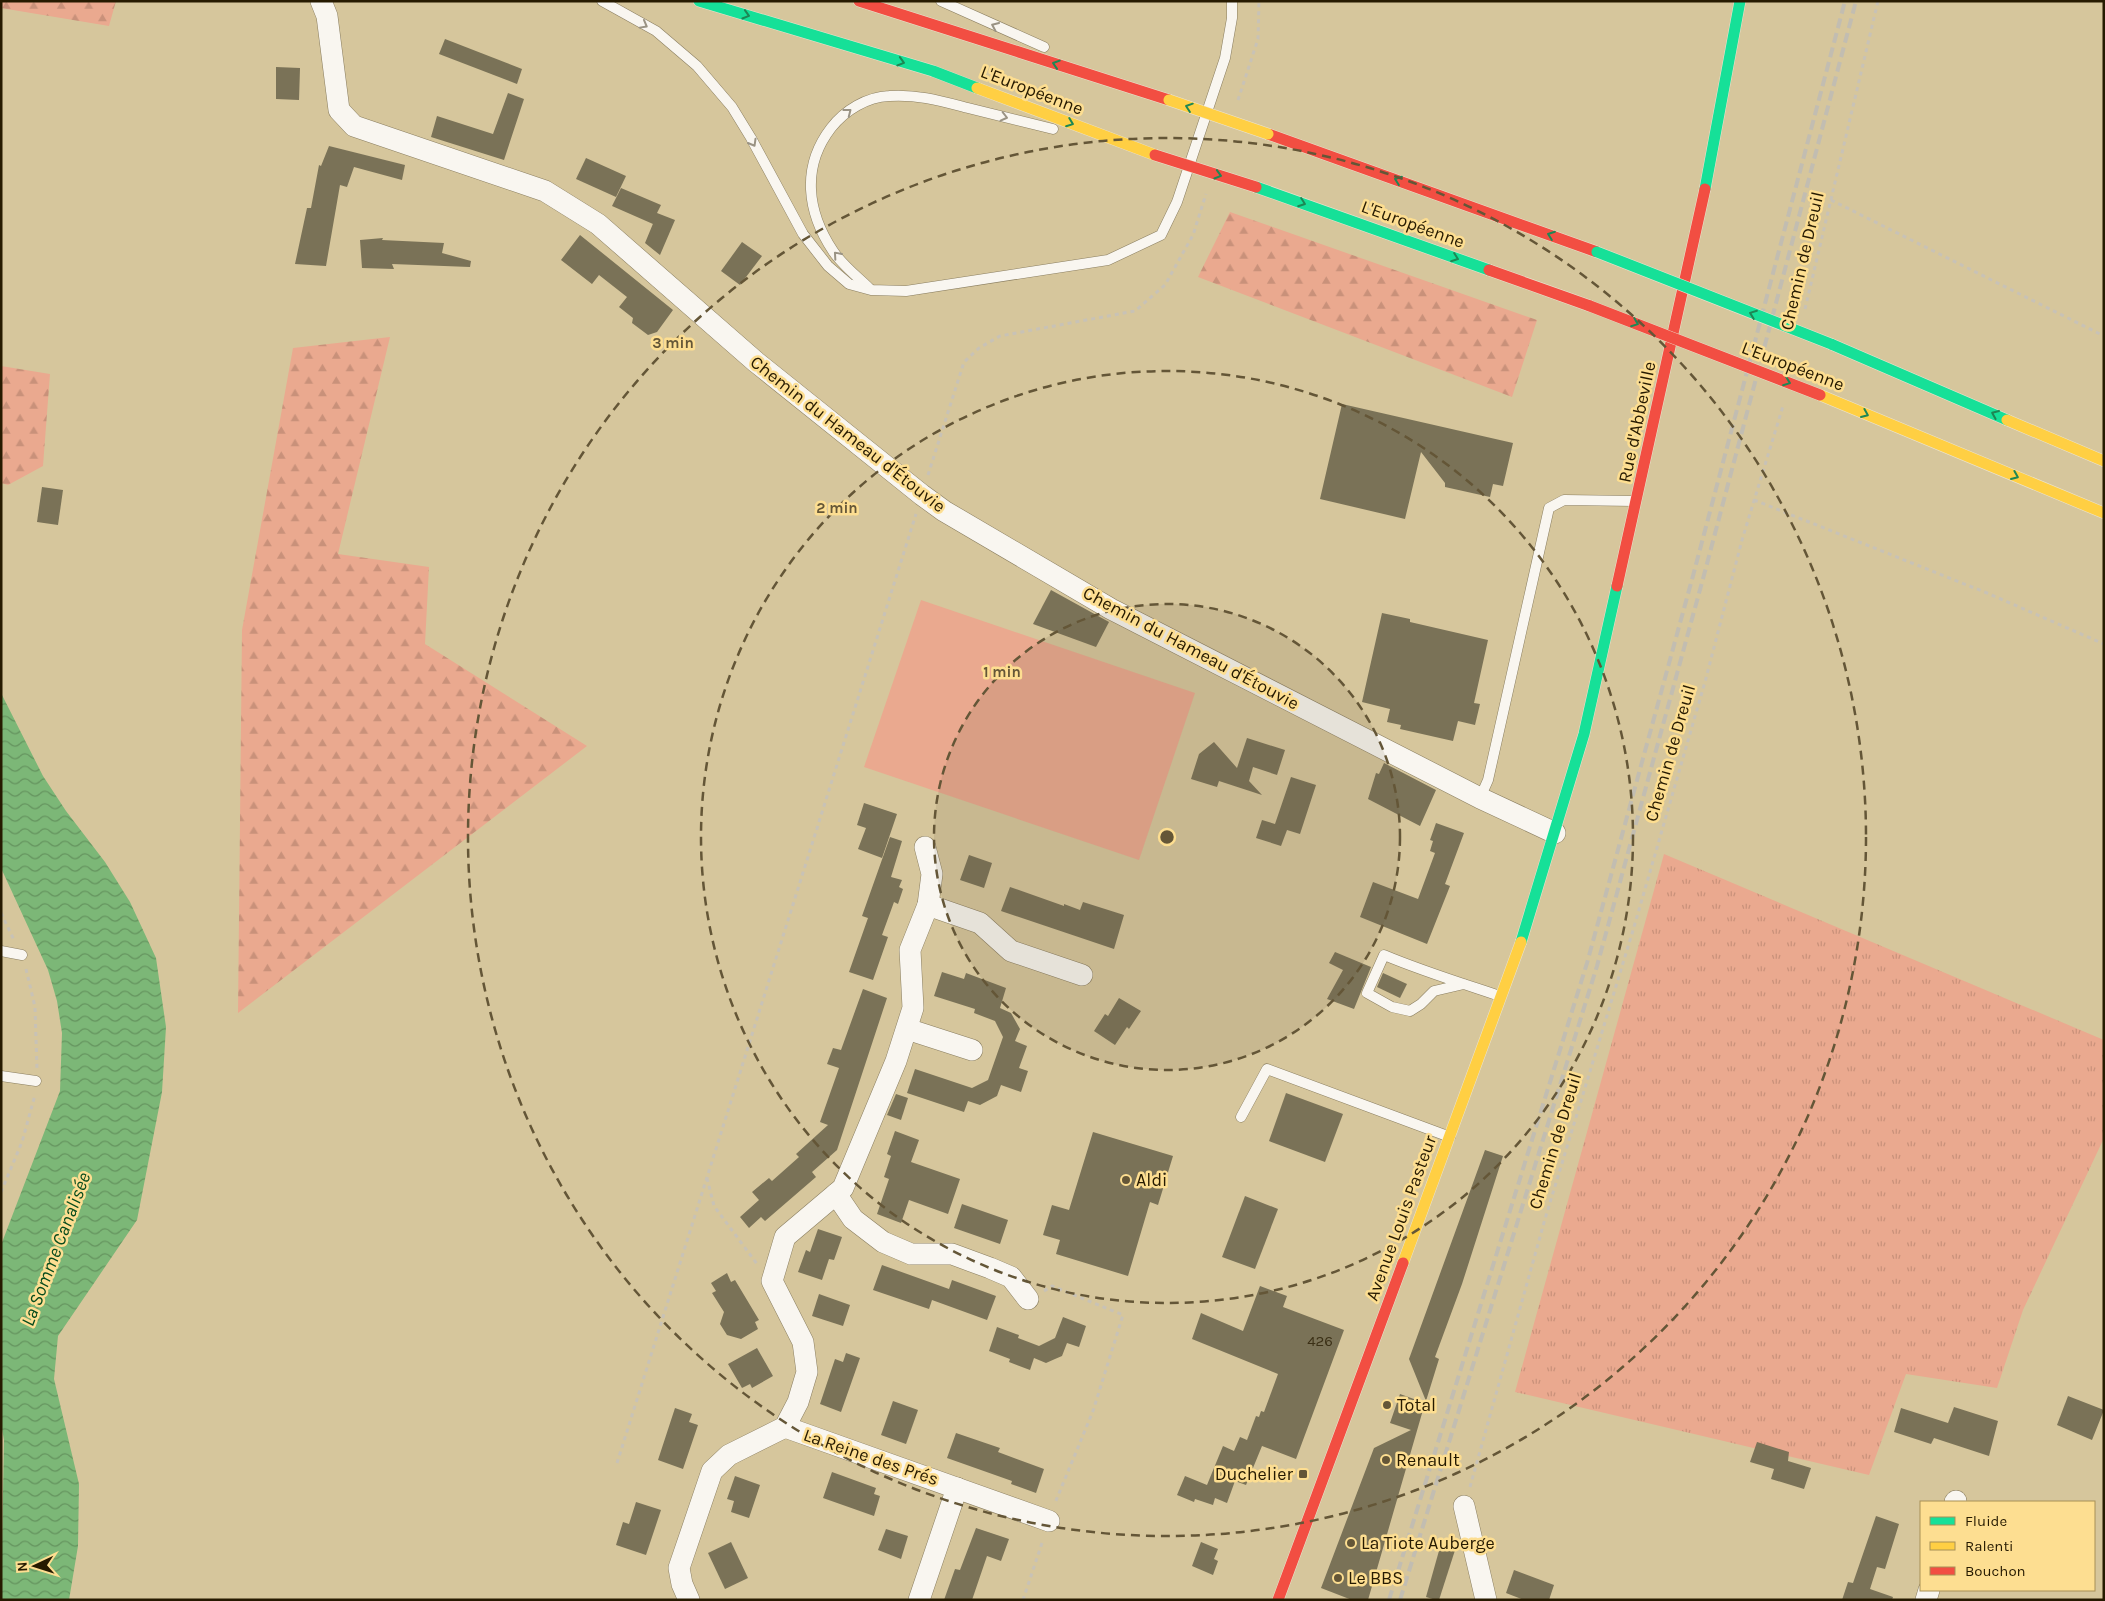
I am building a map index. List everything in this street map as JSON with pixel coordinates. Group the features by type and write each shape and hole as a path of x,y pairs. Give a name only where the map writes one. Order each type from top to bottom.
{"main road":[{"name":"L'Européenne","path":"699,1 933,71 1155,155 1256,187 1590,306 1820,395 2104,513"},
{"name":"L'Européenne","path":"859,1 1169,100 1596,252 1831,344 2104,461"},
{"name":"Rue d'Abbeville","path":"1553,840 1584,734 1637,502 1705,192 1740,1"},
{"name":"Avenue Louis Pasteur","path":"1278,1600 1502,997 1553,840"}],"street":[{"name":"Chemin du Hameau d'Étouvie","path":"321,1 328,16 339,110 354,126 545,191 598,224 756,362 944,511 1111,609 1480,798 1553,840"},
{"path":"689,1600 682,1584 679,1568 712,1471 729,1455 785,1427 798,1402 806,1372 803,1342 772,1281 785,1237 843,1188 907,1029 913,1008 910,950 928,905 932,874 925,846"},
{"path":"928,905 980,923 1011,951 1082,975"},
{"path":"907,1029 972,1050"},
{"path":"836,1194 853,1219 882,1242 911,1254 952,1254 990,1268 1011,1277 1028,1299"},
{"name":"La Reine des Prés","path":"785,1427 1049,1521"},
{"name":"La Reine des Prés","path":"920,1600 957,1488"},
{"path":"1464,1506 1486,1600"}],"lane":[{"path":"602,1 656,32 697,66 732,107 760,154 803,234 828,266 849,284 871,290 906,291 1108,260 1161,235 1177,202 1225,58 1232,1"},
{"path":"941,1 1169,100"},
{"path":"871,290 833,252 817,220 810,195 812,169 819,144 835,122 860,103 888,96 920,96 1155,155"},
{"path":"1480,798 1488,780 1549,508 1564,500 1637,502"},
{"path":"1,951 22,955"},
{"path":"1464,984 1434,991 1421,1004 1410,1011 1392,1007 1367,993 1384,955 1418,969 1464,984 1502,997"},
{"path":"1241,1117 1267,1070 1450,1137"},
{"path":"1,1076 36,1081"}],"path":[{"name":"Chemin de Dreuil","path":"1803,317 1878,1"},
{"path":"1831,200 2104,336"},
{"name":"Chemin de Dreuil","path":"1464,1506 1545,1219 1699,701 1754,500 1784,404"},
{"path":"617,1463 922,495"},
{"path":"1754,500 1988,592 2104,644"},
{"path":"1,914 22,955 35,1007 38,1055 35,1098 22,1142 1,1192"},
{"path":"707,1177 714,1206 772,1281"},
{"path":"1023,1600 1061,1484 1093,1411 1123,1315 1052,1286 1028,1299"}],"green space":[{"path":"1,1 116,1 109,26 1,8"},
{"path":"1230,212 1537,320 1512,397 1198,277"},
{"path":"390,337 338,554 429,567 425,644 587,746 238,1013 242,630 293,348"},
{"path":"1,366 50,374 43,466 8,485 1,483"},
{"path":"921,600 1195,693 1139,860 864,767"},
{"path":"1664,854 2104,1040 2104,1138 2023,1310 1997,1388 1906,1374 1869,1475 1515,1392"}],"water":[{"name":"La Somme Canalisée","path":"1,693 43,776 66,811 105,862 130,902 156,958 166,1027 162,1092 137,1220 58,1336 54,1379 79,1484 78,1546 69,1600 1,1600 4,1440 1,1423 1,1245 60,1091 62,1033 57,1001 48,970 1,868"}],"building":[{"path":"445,39 522,69 517,84 439,54"},
{"path":"276,67 300,68 299,100 276,99"},
{"path":"508,93 524,99 504,160 431,137 437,116 493,134"},
{"path":"329,146 405,165 402,180 354,167 347,187 340,185 326,266 295,264 307,208 311,208 319,165 321,166"},
{"path":"586,158 626,176 616,197 576,179"},
{"path":"621,188 661,205 657,213 675,220 660,255 645,243 653,224 612,206"},
{"path":"580,235 673,310 657,332 648,335 632,323 633,318 619,307 627,297 599,275 592,284 561,260"},
{"path":"383,238 382,240 444,243 442,253 471,261 470,267 392,264 394,269 362,268 360,240"},
{"path":"742,242 762,256 740,285 721,271"},
{"path":"1342,404 1513,443 1503,486 1493,484 1490,497 1445,487 1445,483 1421,452 1405,519 1320,499"},
{"path":"42,487 63,490 58,525 37,522"},
{"path":"1051,590 1109,622 1096,647 1033,624"},
{"path":"1382,613 1410,619 1410,622 1488,640 1474,703 1480,704 1475,725 1458,721 1453,741 1400,729 1401,725 1387,722 1390,709 1362,702"},
{"path":"1247,738 1285,750 1277,775 1253,767 1249,781 1262,795 1219,781 1217,787 1191,779 1199,754 1214,742 1237,768"},
{"path":"1384,763 1436,790 1420,826 1368,799 1376,773 1379,774"},
{"path":"1291,777 1316,785 1300,834 1287,830 1281,846 1256,838 1262,820 1275,824"},
{"path":"864,803 897,814 882,858 858,849 866,828 857,825"},
{"path":"1436,823 1464,833 1445,884 1450,886 1427,944 1360,917 1373,882 1418,899 1435,853 1430,851 1433,841 1430,840"},
{"path":"890,837 902,841 891,877 902,880 899,887 903,889 898,904 894,902 882,935 888,937 873,980 849,972 868,918 862,916"},
{"path":"969,855 992,863 984,888 960,880"},
{"path":"1010,887 1080,910 1083,902 1124,915 1114,949 1001,911"},
{"path":"1335,952 1371,967 1354,1009 1327,999 1343,970 1329,963"},
{"path":"942,972 964,979 966,973 1006,988 1000,1008 1011,1013 1020,1029 1015,1041 1027,1046 1019,1068 1028,1071 1021,1092 1001,1085 997,1096 980,1105 968,1101 964,1112 907,1093 915,1069 972,1088 988,1080 1003,1037 995,1021 974,1013 975,1009 934,996"},
{"path":"1383,973 1407,984 1400,998 1377,987"},
{"path":"863,989 887,998 837,1150 812,1172 816,1177 765,1221 761,1217 749,1228 740,1217 759,1200 752,1192 769,1178 772,1181 799,1157 796,1154 828,1125 820,1122 839,1068 827,1064 833,1048 841,1050"},
{"path":"1119,998 1141,1011 1115,1045 1094,1031 1105,1014 1108,1016"},
{"path":"1286,1093 1343,1114 1325,1162 1269,1141"},
{"path":"896,1094 908,1098 901,1120 887,1115"},
{"path":"895,1131 919,1140 911,1162 960,1179 948,1214 909,1200 901,1223 877,1214 889,1179 884,1177 891,1156 887,1154"},
{"path":"1093,1132 1173,1156 1158,1205 1150,1202 1128,1276 1056,1254 1060,1240 1043,1235 1052,1205 1069,1210"},
{"path":"1485,1150 1503,1156 1462,1284 1435,1357 1439,1359 1426,1401 1409,1359"},
{"path":"1245,1196 1278,1209 1255,1269 1222,1257"},
{"path":"962,1204 1008,1220 1000,1244 954,1228"},
{"path":"818,1229 842,1237 834,1260 829,1259 822,1280 798,1272 806,1250 810,1252"},
{"path":"882,1265 949,1289 952,1280 996,1296 987,1320 932,1300 929,1309 873,1290"},
{"path":"727,1273 731,1282 735,1280 759,1320 755,1322 758,1329 741,1339 727,1335 720,1324 724,1312 712,1293 716,1291 711,1283"},
{"path":"1260,1286 1287,1296 1283,1307 1344,1330 1296,1459 1262,1446 1246,1485 1235,1481 1227,1503 1215,1498 1213,1505 1195,1499 1194,1502 1177,1495 1185,1476 1207,1485 1223,1446 1234,1451 1240,1437 1247,1440 1256,1416 1259,1417 1261,1411 1264,1412 1278,1374 1192,1339 1201,1313 1243,1331"},
{"path":"819,1294 850,1305 843,1326 812,1316"},
{"path":"1063,1317 1086,1326 1079,1347 1067,1343 1062,1356 1046,1363 1034,1358 1030,1370 1009,1362 1010,1359 989,1351 997,1327 1019,1335 1018,1338 1039,1346 1055,1338"},
{"path":"757,1348 773,1376 752,1388 750,1384 742,1388 728,1364"},
{"path":"846,1353 860,1358 841,1412 820,1404 835,1359 843,1362"},
{"path":"1400,1394 1425,1403 1368,1600 1352,1600 1321,1588 1374,1448 1411,1430 1390,1423"},
{"path":"2068,1396 2104,1410 2092,1440 2057,1425"},
{"path":"893,1401 918,1410 906,1444 881,1435"},
{"path":"1954,1407 1998,1421 1989,1456 1934,1438 1931,1444 1894,1432 1901,1408 1948,1423"},
{"path":"675,1408 692,1414 689,1422 698,1425 683,1469 658,1460"},
{"path":"956,1433 1000,1448 998,1452 1044,1469 1036,1493 1011,1484 1012,1481 947,1458"},
{"path":"1757,1442 1789,1452 1788,1461 1811,1468 1804,1489 1771,1479 1774,1469 1750,1462"},
{"path":"832,1472 876,1488 874,1494 880,1496 874,1516 823,1498"},
{"path":"735,1476 760,1485 749,1518 731,1512 734,1501 727,1499"},
{"path":"636,1502 661,1510 646,1555 616,1545 623,1522 629,1524"},
{"path":"1876,1516 1899,1524 1885,1569 1877,1567 1870,1589 1893,1597 1892,1600 1842,1600 1848,1582 1853,1583"},
{"path":"976,1528 1009,1539 1001,1561 987,1556 972,1600 944,1600 955,1569 960,1570"},
{"path":"886,1529 908,1536 901,1559 878,1550"},
{"path":"1442,1540 1457,1544 1439,1600 1436,1600 1426,1597"},
{"path":"731,1542 748,1578 725,1589 708,1553"},
{"path":"1201,1542 1218,1549 1214,1559 1218,1561 1213,1575 1192,1566"},
{"path":"1514,1570 1554,1585 1549,1600 1524,1600 1506,1593"}],"railway":[{"path":"1389,1600 1587,963 1694,572 1845,1"},
{"path":"1400,1600 1597,966 1704,575 1856,1"}],"traffic: fast":[{"path":"699,1 933,71 977,88"},
{"path":"1705,189 1740,1"},
{"path":"1256,187 1489,270"},
{"path":"1597,252 1831,344"},
{"path":"1831,344 2007,420"},
{"path":"1521,942 1584,734 1617,586"}],"traffic: slow":[{"path":"977,88 1155,155"},
{"path":"1169,100 1268,134"},
{"path":"1820,395 2104,513"},
{"path":"2007,420 2104,461"},
{"path":"1403,1263 1521,942"}],"traffic: jam":[{"path":"859,1 1169,100"},
{"path":"1268,134 1597,252"},
{"path":"1155,155 1256,187"},
{"path":"1617,586 1705,189"},
{"path":"1489,270 1590,306"},
{"path":"1590,306 1820,395"},
{"path":"1278,1600 1403,1263"}],"place":[{"name":"Aldi","path":"1126,1180"},
{"name":"Total","path":"1387,1405"},
{"name":"Renault","path":"1386,1460"},
{"name":"Duchelier","path":"1303,1474"},
{"name":"La Tiote Auberge","path":"1351,1543"},
{"name":"Le BBS","path":"1338,1578"}]}
